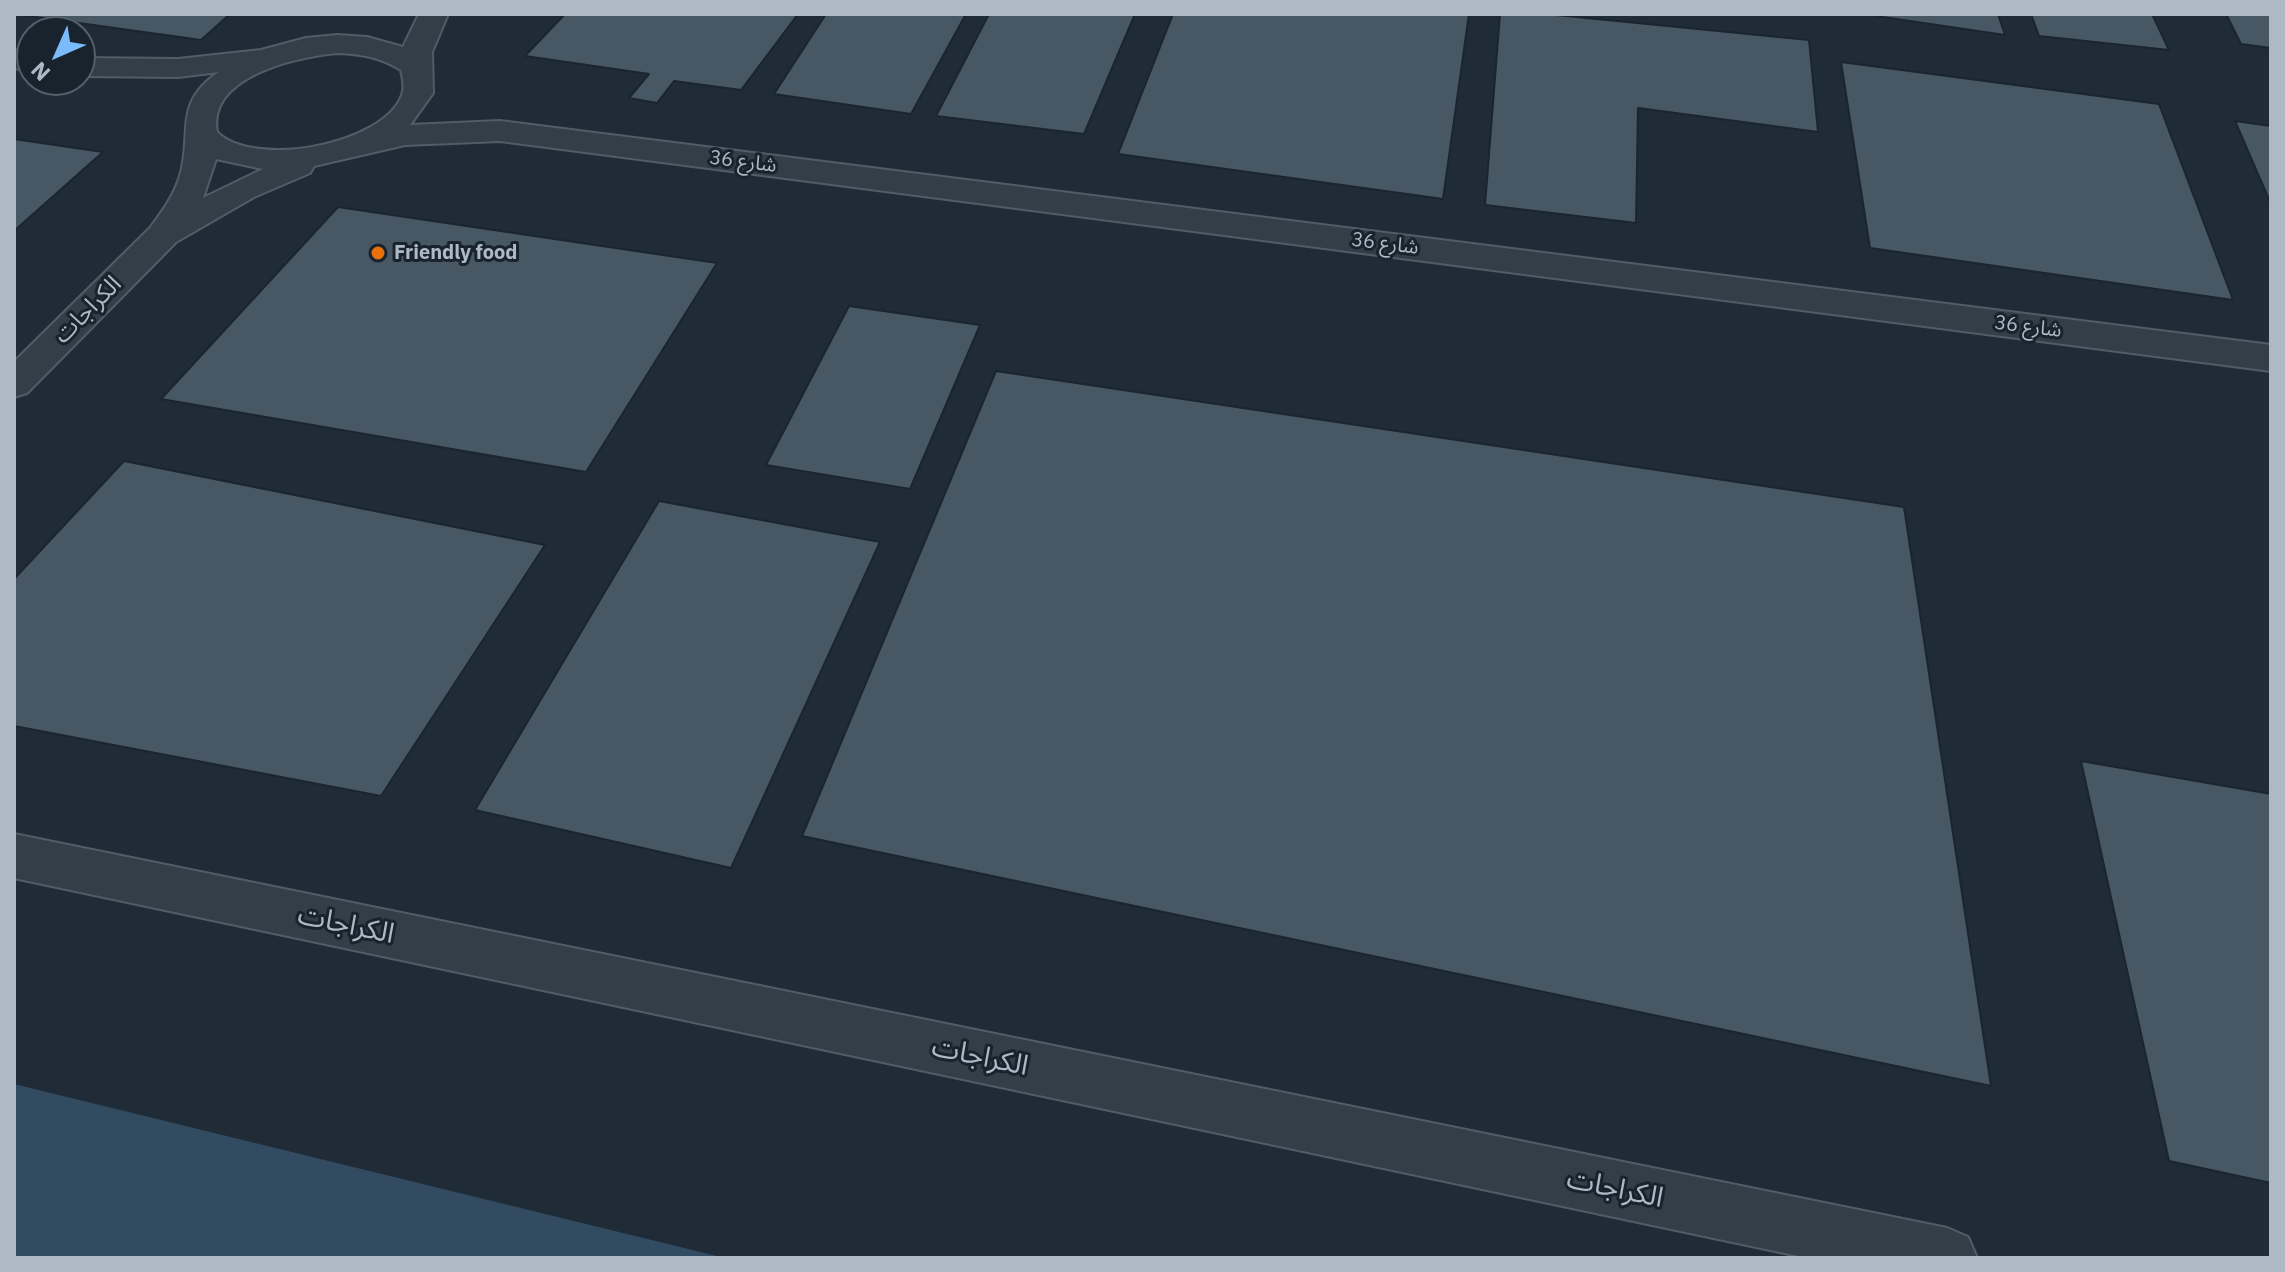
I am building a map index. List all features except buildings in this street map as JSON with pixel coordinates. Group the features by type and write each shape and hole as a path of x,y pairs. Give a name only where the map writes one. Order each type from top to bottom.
{"street":[{"path":"96,72 119,78 184,113 215,148 244,159 283,161 341,149 390,126 434,89 419,42 434,14"},
{"path":"96,68 178,68 275,55 312,46 357,21"},
{"name":"شارع 36","path":"312,46 346,43 376,45 400,53 434,89 500,131"},
{"path":"184,113 206,102 222,84 246,68 275,55"},
{"name":"الكراجات","path":"14,384 162,236 182,207 195,180 201,154 184,113"},
{"name":"شارع 36","path":"341,149 417,134 500,131 2271,358"},
{"name":"الكراجات","path":"162,236 242,190 341,149"},
{"name":"الكراجات","path":"14,856 1947,1258"}],"water":[{"path":"14,1084 725,1258 14,1258"}],"place":[{"name":"Friendly food","path":"378,253"}]}
